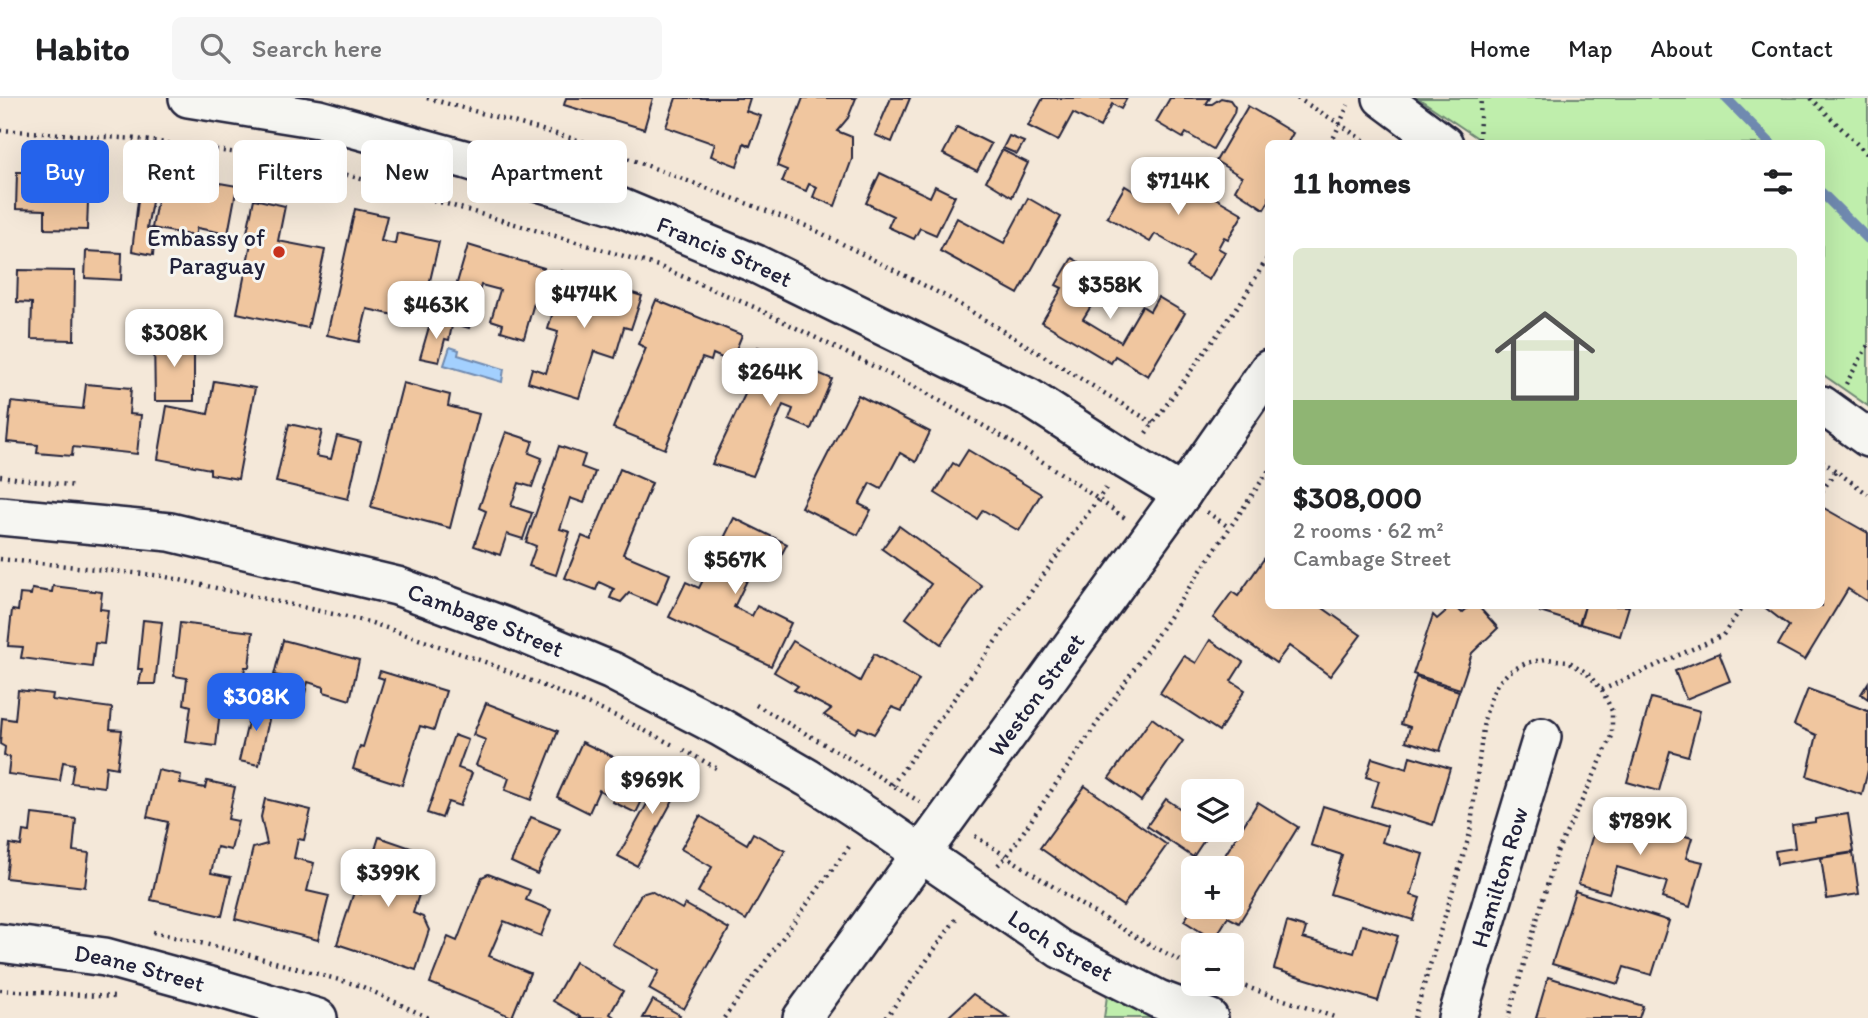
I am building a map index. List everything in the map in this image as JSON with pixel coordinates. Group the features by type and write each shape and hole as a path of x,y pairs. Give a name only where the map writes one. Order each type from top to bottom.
{"street":[{"name":"Francis Street","path":"188,98 319,119 467,160 617,206 755,264 1028,397 1182,494"},
{"path":"1401,115 1438,140"},
{"name":"Weston Street","path":"802,1018 1182,494 1265,375"},
{"path":"1826,409 1868,438"},
{"name":"Cambage Street","path":"0,516 170,531 397,586 504,626 612,671 720,727 808,778 859,832 922,855"},
{"name":"Hamilton Row","path":"1457,1018 1542,737"},
{"name":"Loch Street","path":"922,855 1060,949 1158,999 1209,1018"},
{"name":"Deane Street","path":"0,943 105,957 318,1018"}],"path":[{"path":"427,98 585,142 809,227 949,298 1153,422"},
{"path":"1297,98 1362,140"},
{"path":"1333,140 1350,98"},
{"path":"1479,140 1481,98"},
{"path":"1811,98 1868,155"},
{"path":"0,130 137,139 303,162 658,266 754,307 922,390 1010,441 1099,498 1151,537"},
{"path":"724,1018 1243,299 1265,262"},
{"path":"1826,409 1868,345"},
{"path":"1825,463 1868,494"},
{"path":"1825,487 1836,471"},
{"path":"886,1018 976,891 1007,856 1265,476"},
{"path":"0,559 162,576 369,622 488,663 616,716 726,773"},
{"path":"1602,690 1723,635 1741,609"},
{"path":"1414,1018 1470,833 1484,720 1497,684 1509,672 1526,663 1546,659 1568,661 1587,673 1602,690 1612,710 1612,736 1557,852 1508,1018"},
{"path":"892,785 1080,904 1181,961"},
{"path":"838,840 859,832"},
{"path":"859,832 859,855"},
{"path":"1244,986 1337,1018"},
{"path":"0,990 118,997"}],"green space":[{"path":"1418,98 1868,98 1868,406 1825,376 1825,140 1481,140"},
{"path":"1107,996 1154,1018 1104,1018"}],"water":[{"path":"450,347 459,350 458,355 504,369 502,382 444,365"}],"building":[{"path":"566,98 653,98 644,129 564,105"},
{"path":"676,98 750,98 746,111 761,116 750,146 744,143 737,166 711,156 715,144 666,127"},
{"path":"803,98 856,98 848,118 837,131 852,137 852,159 835,206 813,197 817,187 809,184 806,191 782,182 787,170 777,166"},
{"path":"891,98 910,98 892,142 875,135"},
{"path":"1043,98 1127,98 1121,109 1112,104 1100,127 1073,113 1058,141 1028,126"},
{"path":"1170,98 1210,98 1206,104 1212,104 1221,98 1230,100 1235,107 1234,113 1213,149 1186,133 1183,138 1156,122"},
{"path":"1248,106 1293,133 1289,140 1265,140 1264,209 1235,190 1242,177 1216,161"},
{"path":"957,127 991,144 977,171 943,154"},
{"path":"1009,136 1024,142 1017,154 1003,148"},
{"path":"1002,150 1028,163 1012,197 986,181"},
{"path":"1153,162 1243,214 1228,239 1224,237 1218,248 1225,252 1209,280 1186,267 1193,256 1155,234 1150,242 1107,217 1125,186 1135,192"},
{"path":"17,172 21,172 21,203 88,203 87,230 45,229 45,210 16,209"},
{"path":"880,173 930,197 935,186 955,196 936,235 920,228 914,239 888,227 893,216 866,203"},
{"path":"219,183 233,185 234,203 228,234 197,228 195,236 152,228 157,203 219,203"},
{"path":"1028,198 1061,217 1018,294 940,251 957,218 1004,243"},
{"path":"138,203 152,203 147,228 155,229 153,255 132,251"},
{"path":"253,203 272,203 285,206 278,241 325,250 308,328 237,313 252,238 246,237"},
{"path":"355,209 387,216 381,241 395,244 397,233 439,242 429,285 419,283 412,319 367,309 359,342 327,335"},
{"path":"468,245 544,268 524,338 501,331 503,324 491,320 500,290 481,285 469,328 446,321"},
{"path":"86,251 122,253 121,280 85,278"},
{"path":"1072,258 1108,279 1083,319 1121,342 1142,306 1150,311 1158,297 1185,313 1148,376 1115,356 1111,363 1042,322 1062,288 1056,285"},
{"path":"18,270 75,271 74,340 31,339 32,303 17,302"},
{"path":"561,271 642,296 631,329 624,327 615,358 594,351 579,398 528,382 532,368 546,373 558,332 548,329 555,305 550,303"},
{"path":"656,300 742,335 731,362 713,354 711,361 702,358 665,449 613,428 646,348 638,344"},
{"path":"431,320 452,326 449,340 445,339 439,362 420,358"},
{"path":"194,337 194,401 155,401 154,338"},
{"path":"758,347 832,379 811,429 789,420 793,409 783,405 753,476 712,464 748,388 742,385"},
{"path":"214,381 255,388 238,479 210,474 210,469 158,459 167,406 208,414"},
{"path":"403,383 450,395 448,406 479,414 450,528 371,507"},
{"path":"86,384 131,388 129,414 141,415 137,454 73,447 72,456 37,453 38,445 7,442 11,402 83,409"},
{"path":"858,395 930,432 916,462 900,453 881,489 870,483 859,504 871,510 858,535 801,507"},
{"path":"289,424 322,431 316,456 331,459 337,436 361,442 348,499 276,482"},
{"path":"506,432 533,441 529,453 542,458 532,487 519,483 511,506 532,513 523,539 507,534 500,555 474,546 486,511 479,508"},
{"path":"559,446 585,455 581,467 595,472 584,503 570,498 560,529 570,532 556,575 529,566 536,546 526,542"},
{"path":"968,450 1041,494 1019,531 983,510 977,519 935,493 953,463 958,466"},
{"path":"620,469 652,483 623,554 670,574 657,605 629,593 621,602 610,598 614,589 599,582 596,590 565,578 582,536 591,540"},
{"path":"1825,509 1868,533 1868,602 1848,589 1805,660 1778,645 1789,626 1767,609 1825,609"},
{"path":"734,518 787,544 771,574 754,566 734,607 752,616 757,606 791,623 771,666 669,617 686,582 699,588"},
{"path":"899,526 982,586 941,644 906,618 931,584 882,549"},
{"path":"1265,557 1265,609 1324,609 1361,635 1330,676 1289,646 1276,663 1213,618 1232,592 1238,596"},
{"path":"53,586 102,592 100,609 108,610 104,644 95,643 92,667 21,658 23,647 8,646 12,610 18,611 20,594 31,595 32,589 52,592"},
{"path":"1449,609 1458,609 1462,613 1467,609 1481,609 1498,628 1472,653 1460,689 1413,674 1433,615 1437,619"},
{"path":"1541,609 1584,609 1579,624 1540,612"},
{"path":"1584,609 1628,609 1620,636 1580,624"},
{"path":"143,620 162,622 155,684 139,684"},
{"path":"180,623 253,632 249,667 245,667 242,688 223,686 216,746 186,742 191,706 184,704 187,678 174,676"},
{"path":"283,640 359,660 350,700 324,692 324,687 308,682 303,701 282,696 288,678 274,675"},
{"path":"1210,640 1243,662 1231,681 1245,690 1219,731 1160,693 1184,656 1196,663"},
{"path":"793,641 860,681 874,654 919,680 902,711 892,707 874,734 859,727 855,733 824,715 831,709 794,690 798,686 774,672"},
{"path":"1719,653 1730,681 1686,699 1675,671"},
{"path":"380,671 446,691 434,730 420,726 402,785 353,769 360,746 363,747 384,679 378,677"},
{"path":"1416,677 1459,691 1440,751 1406,741 1410,727 1401,724"},
{"path":"1868,683 1868,699 1861,694"},
{"path":"1808,689 1868,711 1868,770 1862,795 1807,776 1817,735 1794,725"},
{"path":"18,690 53,694 52,700 112,708 110,729 122,730 117,768 106,766 104,787 71,783 74,764 63,762 60,781 8,774 10,757 4,756 5,747 0,744 2,718 15,720"},
{"path":"1651,698 1700,711 1688,756 1670,751 1659,791 1627,782"},
{"path":"253,701 272,706 259,765 239,761"},
{"path":"486,703 558,731 531,800 505,790 509,778 476,765 486,740 473,735"},
{"path":"1152,718 1183,741 1141,801 1109,778"},
{"path":"454,735 468,740 458,768 472,773 460,806 448,802 442,818 427,813"},
{"path":"582,742 654,776 636,813 613,802 613,797 599,790 589,813 557,797"},
{"path":"1410,756 1450,768 1433,825 1371,806 1379,781 1366,777 1372,758 1407,769"},
{"path":"668,766 686,776 637,866 618,856"},
{"path":"158,770 181,775 180,783 205,788 207,781 235,787 228,819 238,821 231,850 217,847 211,873 231,877 222,916 151,900 168,822 147,817"},
{"path":"1085,786 1167,845 1123,906 1040,848"},
{"path":"265,799 311,810 304,840 298,839 294,858 314,863 307,891 329,896 318,940 235,919 253,848 267,844 261,817"},
{"path":"1166,799 1181,809 1181,842 1203,842 1192,856 1147,826"},
{"path":"1258,802 1298,827 1244,915 1244,856 1224,856 1233,842 1244,842 1244,825"},
{"path":"1323,806 1387,826 1382,842 1423,854 1411,895 1420,898 1413,920 1330,894 1342,855 1311,845"},
{"path":"1600,811 1692,838 1686,858 1703,862 1690,907 1662,898 1667,882 1617,867 1609,893 1578,884"},
{"path":"32,814 76,819 73,851 89,853 85,887 6,878 10,844 21,846 23,831 30,832"},
{"path":"1848,814 1854,852 1777,864 1775,851 1795,848 1792,825"},
{"path":"700,816 747,844 753,833 785,851 746,920 698,892 712,867 681,849"},
{"path":"531,817 560,829 537,874 511,862"},
{"path":"379,837 414,849 409,863 427,870 413,913 423,917 429,930 416,970 337,944 354,892 361,894"},
{"path":"1853,853 1859,894 1827,899 1821,858"},
{"path":"488,874 530,890 526,900 551,910 541,936 504,921 489,956 530,973 512,1017 430,983 448,937 457,941 482,877"},
{"path":"651,891 682,909 685,904 729,929 684,1009 649,989 659,971 612,944 641,894"},
{"path":"1575,891 1669,921 1652,975 1624,967 1618,984 1552,964"},
{"path":"1227,919 1218,933 1203,933 1184,921"},
{"path":"1287,922 1306,928 1303,938 1354,953 1362,925 1398,936 1378,1001 1274,969"},
{"path":"575,962 623,991 610,1014 616,1018 580,1018 553,1001"},
{"path":"1548,977 1643,1006 1639,1018 1536,1018"},
{"path":"973,994 1009,1018 947,1018"},
{"path":"653,1000 680,1015 678,1018 643,1018"}],"waterway":[{"path":"1726,98 1767,140"},
{"path":"1825,196 1868,239"}],"place":[{"name":"Embassy of Paraguay","path":"279,252"}]}
